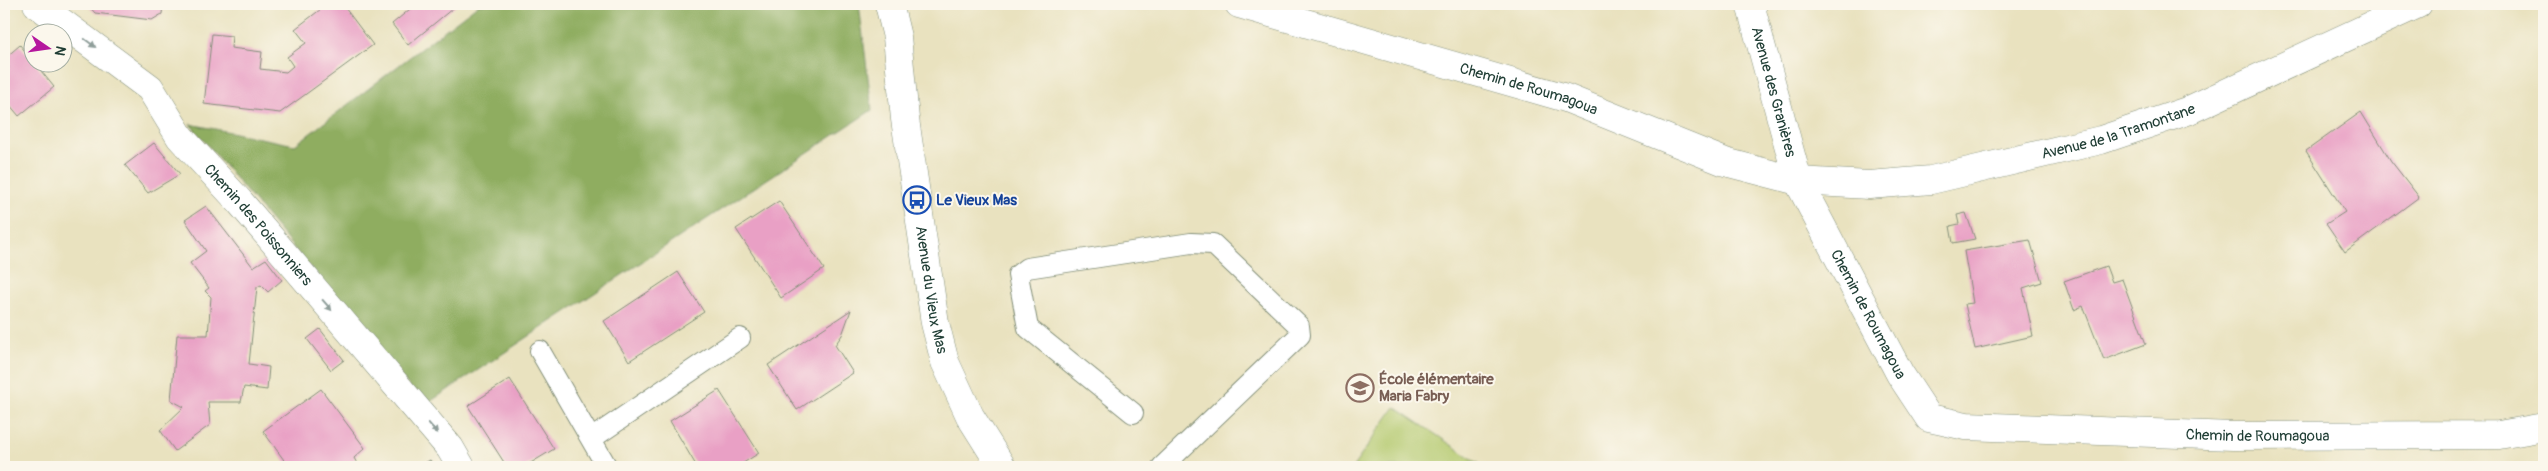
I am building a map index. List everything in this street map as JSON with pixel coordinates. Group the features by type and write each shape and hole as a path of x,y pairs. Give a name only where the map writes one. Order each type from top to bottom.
{"street":[{"name":"Chemin des Poissonniers","path":"37,4 150,88 180,137 238,201 450,448 461,467"},
{"name":"Avenue du Vieux Mas","path":"889,4 898,37 908,137 937,331 945,362 970,416 1002,467"},
{"name":"Avenue du Vieux Mas","path":"898,37 909,4"},
{"name":"Chemin de Roumagoua","path":"1239,4 1566,98 1725,162 1798,181 1900,374 1929,418 1966,426 2233,436 2499,435 2544,427"},
{"name":"Avenue des Granières","path":"1750,4 1798,181"},
{"name":"Avenue de la Tramontane","path":"1798,181 1869,185 1931,180 2101,140 2187,111 2418,4"}],"lane":[{"path":"1133,413 1028,328 1018,275 1027,268 1191,243 1213,244 1299,326 1300,334 1162,467"},
{"path":"591,439 740,338"},
{"path":"540,351 607,467"}],"green space":[{"path":"479,4 859,4 872,110 425,405 190,124 295,145"},
{"path":"1395,407 1484,467 1353,467"}],"building":[{"path":"87,4 163,4 162,14 152,20 95,13"},
{"path":"317,4 342,4 373,45 280,113 204,104 212,34 232,36 231,48 262,52 260,69 286,72 293,66 287,57 306,43 295,29 321,9"},
{"path":"416,4 458,4 408,45 392,24"},
{"path":"20,45 22,47 22,72 42,72 54,87 19,116 4,98 4,72 9,68 4,59"},
{"path":"2361,112 2391,161 2419,197 2345,252 2326,224 2345,212 2306,151"},
{"path":"154,143 180,174 148,193 125,165"},
{"path":"779,201 824,269 781,298 736,229"},
{"path":"206,206 253,267 266,259 282,280 268,292 261,285 257,287 249,364 269,367 267,390 244,387 241,402 208,402 210,425 175,451 160,430 184,407 171,400 177,335 208,335 211,297 205,291 209,288 190,263 206,251 185,220"},
{"path":"1966,213 1975,239 1953,243 1950,226 1959,224 1957,215"},
{"path":"2030,240 2042,282 2023,288 2033,336 1975,349 1965,304 1973,303 1964,251"},
{"path":"2106,266 2112,282 2122,279 2146,344 2104,360 2083,306 2074,310 2064,281"},
{"path":"678,272 704,312 629,361 604,321"},
{"path":"851,310 842,335 835,345 853,373 797,410 768,365"},
{"path":"320,329 344,360 331,370 307,339"},
{"path":"510,379 554,449 524,467 507,467 468,406"},
{"path":"321,389 365,448 354,458 359,467 289,467 263,431"},
{"path":"719,390 759,453 737,467 697,467 670,421"},
{"path":"430,460 435,467 418,467"}],"place":[{"name":"Le Vieux Mas","path":"917,200"},
{"name":"École élémentaire Maria Fabry","path":"1360,388"}]}
